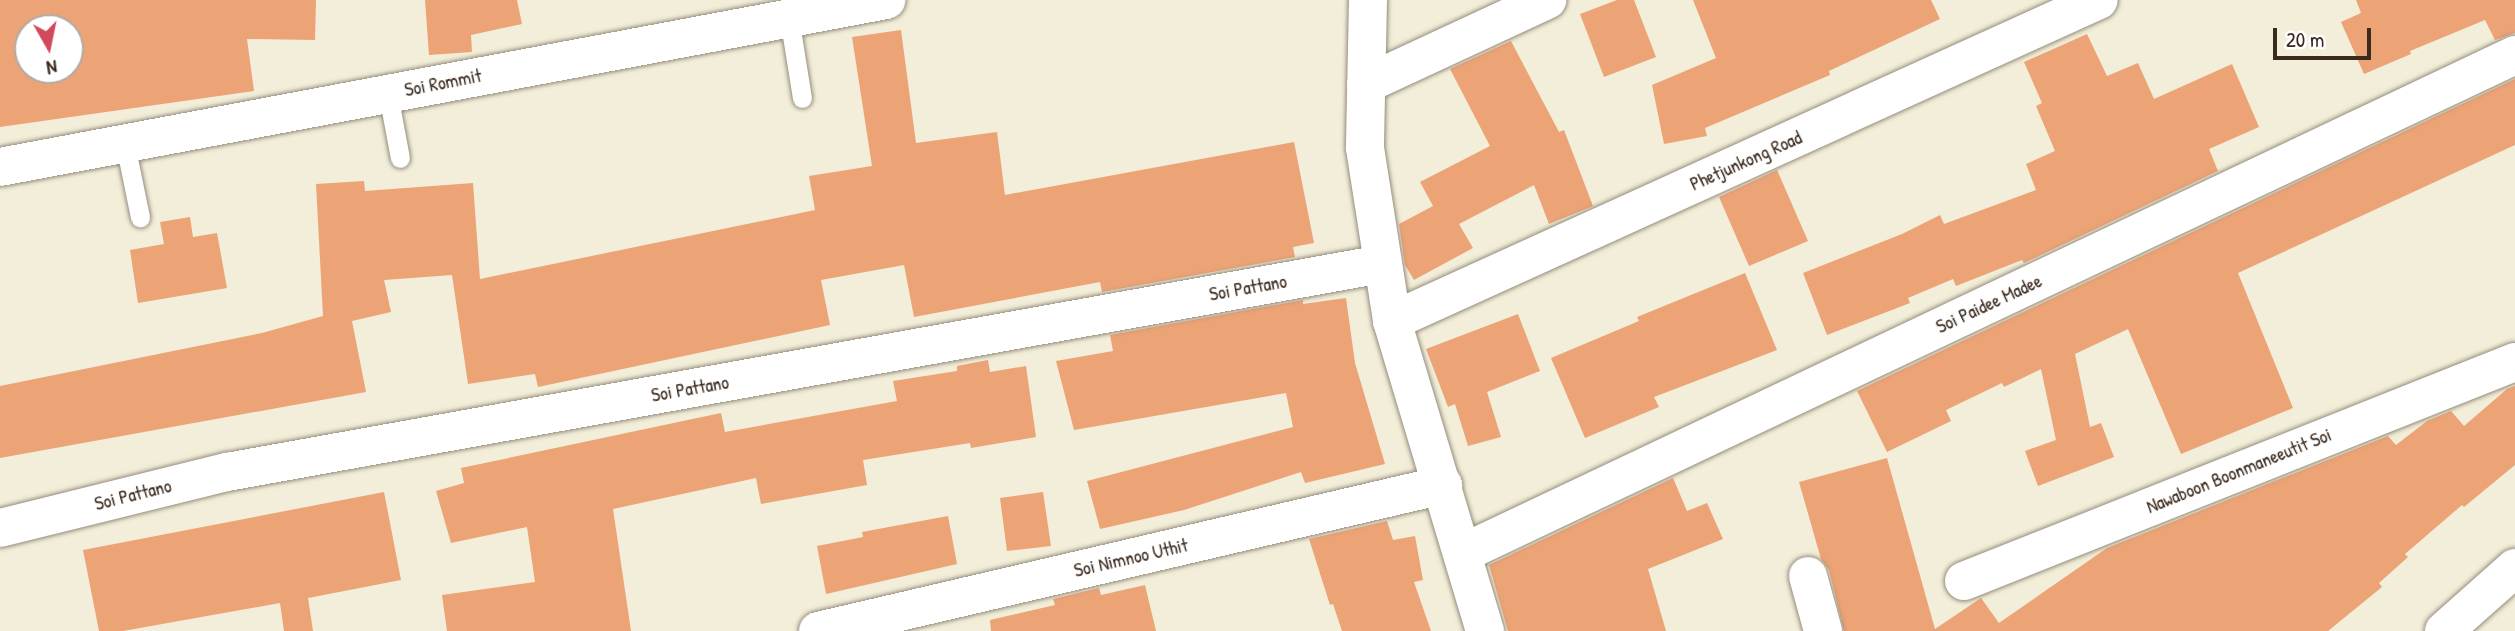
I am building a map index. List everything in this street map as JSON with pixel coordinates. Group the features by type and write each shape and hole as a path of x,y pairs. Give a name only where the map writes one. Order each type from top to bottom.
{"street":[{"name":"Soi Rommit","path":"0,167 886,0"},
{"path":"1368,0 1365,148 1392,321 1486,631"},
{"path":"1366,84 1547,0"},
{"name":"Phetjunkong Road","path":"1392,321 2099,0"},
{"name":"Soi Paidee Madee","path":"1463,553 2515,55"},
{"name":"Soi Pattano","path":"0,528 227,472 1382,264"},
{"name":"Nawaboon Boonmaneeutit Soi","path":"1964,581 2515,362"},
{"name":"Soi Nimnoo Uthit","path":"818,631 1443,485"},
{"path":"2444,631 2515,568"},
{"path":"1808,576 1823,631"}],"lane":[{"path":"789,17 802,98"},
{"path":"387,94 400,158"},
{"path":"125,144 141,217"}],"building":[{"path":"0,0 316,0 315,40 247,39 254,91 0,127"},
{"path":"425,0 517,0 522,24 471,35 472,52 429,55"},
{"path":"1617,0 1634,0 1656,57 1604,77 1580,14"},
{"path":"1693,0 1931,0 1940,19 1829,71 1830,75 1705,128 1707,136 1664,144 1652,85 1716,58"},
{"path":"2356,0 2515,0 2515,33 2495,40 2485,20 2410,51 2411,54 2364,74 2341,22 2361,13"},
{"path":"901,30 916,143 997,132 1005,195 1294,142 1314,243 1293,247 1295,257 1102,292 1100,282 914,317 904,265 821,280 830,325 538,387 535,374 468,384 452,275 384,280 391,312 352,321 366,392 0,458 0,386 262,333 323,316 316,184 364,181 365,191 473,183 480,279 815,210 809,176 872,166 852,37"},
{"path":"2087,34 2107,76 2138,63 2154,99 2232,64 2259,127 2209,149 2218,171 2024,263 2022,260 1956,286 1953,279 1908,298 1910,303 1827,335 1803,273 1902,234 1940,215 1944,224 2036,190 2026,164 2055,151 2036,106 2042,103 2024,62"},
{"path":"1511,41 1559,132 1564,130 1593,206 1549,224 1534,185 1459,224 1473,248 1414,280 1405,265 1399,224 1433,206 1420,182 1490,146 1450,69"},
{"path":"2515,79 2515,145 2238,273 2293,408 2181,454 2128,329 2075,354 2090,427 2101,423 2114,457 2038,486 2025,451 2056,440 2041,369 2004,387 2002,383 1946,410 1951,421 1887,452 1857,391"},
{"path":"1777,170 1808,241 1749,266 1719,197"},
{"path":"190,217 193,237 217,233 227,288 138,303 130,250 164,244 160,222"},
{"path":"1745,273 1777,350 1654,397 1659,407 1585,438 1551,358 1639,321 1637,317"},
{"path":"1346,298 1355,363 1385,464 1305,483 1301,472 1184,510 1100,529 1087,481 1293,427 1286,393 1074,430 1056,361 1113,351 1110,335 1303,300 1303,304"},
{"path":"1518,314 1540,371 1487,392 1501,437 1468,446 1455,404 1448,407 1426,349"},
{"path":"988,360 990,372 1026,366 1036,437 971,448 970,443 863,460 867,485 761,504 756,478 613,509 631,631 447,631 442,595 535,582 527,527 451,543 436,491 464,483 461,468 721,413 725,432 897,401 893,381 957,371 957,366"},
{"path":"2515,386 2515,465 2464,507 2462,505 2405,554 2408,557 2379,583 2382,587 2328,631 1844,631 1829,570 1821,559 1799,482 1887,458 1935,629 1981,598 1999,623 2107,548 2388,436 2396,445 2427,421 2451,411 2464,426 2507,389"},
{"path":"1673,478 1687,511 1707,503 1723,539 1648,569 1666,631 1508,631 1489,565"},
{"path":"384,492 401,580 308,598 313,631 284,631 280,603 123,631 99,631 83,550"},
{"path":"1043,492 1051,546 1007,551 1000,498"},
{"path":"948,516 957,564 826,594 817,546 863,537 862,532"},
{"path":"1387,521 1393,540 1415,536 1423,580 1414,582 1431,631 1342,631 1333,604 1330,605 1309,539"},
{"path":"1145,585 1156,631 991,631 990,620 1055,605 1053,599 1099,588 1101,595"}]}
